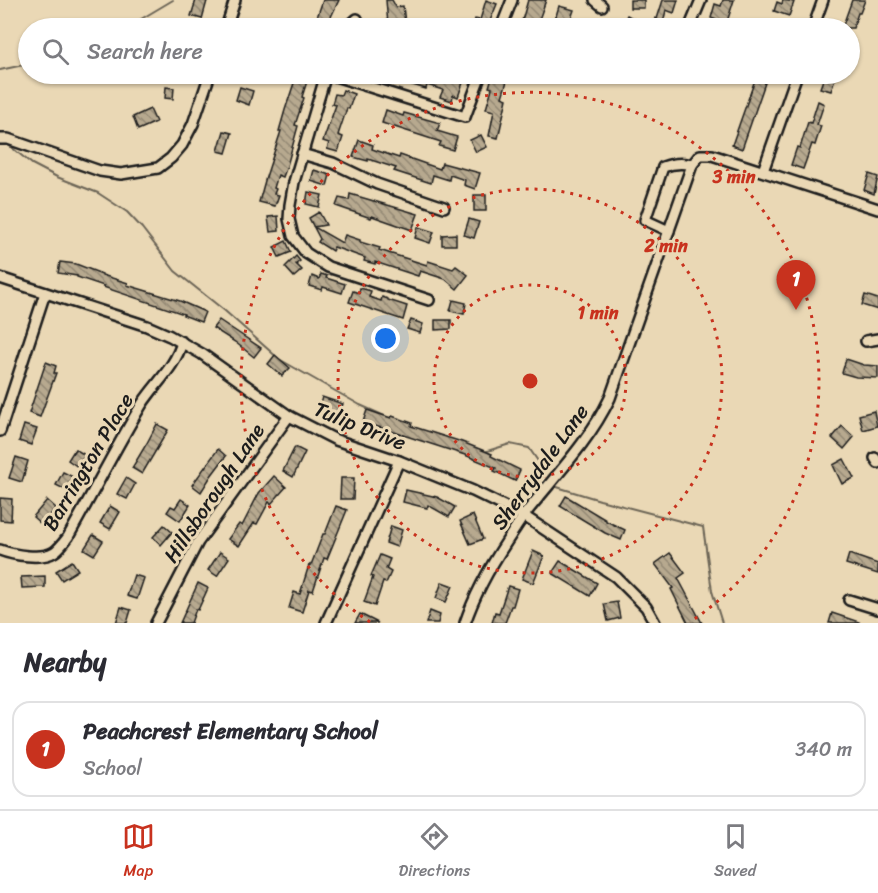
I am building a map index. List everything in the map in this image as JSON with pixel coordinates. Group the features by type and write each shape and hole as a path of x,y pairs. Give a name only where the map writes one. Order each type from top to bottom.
{"street":[{"path":"229,18 235,0"},
{"path":"505,18 512,0"},
{"path":"694,18 701,0"},
{"path":"817,18 823,0"},
{"path":"0,139 8,139 100,171 121,174 158,168 182,145 193,124 207,84"},
{"path":"324,84 294,182 289,219 293,237 306,253 328,267 429,300"},
{"path":"359,84 465,117 477,84"},
{"path":"763,171 793,84"},
{"path":"302,154 333,163 377,184 444,207"},
{"path":"669,231 645,220 663,167 674,163 692,165 700,155 712,154 878,209"},
{"name":"Sherrydale Lane","path":"465,623 488,572 524,516 601,418 692,165"},
{"name":"Tulip Drive","path":"0,278 147,326 170,336 202,354 289,416 336,440 399,461 473,491 524,516 616,578 646,607 655,623"},
{"path":"0,431 45,293"},
{"path":"867,341 878,339"},
{"name":"Barrington Place","path":"0,550 7,553 41,556 54,552 68,537 143,403 166,372 180,350 182,342"},
{"name":"Hillsborough Lane","path":"156,623 198,542 289,416"},
{"path":"326,623 399,461"},
{"path":"849,600 878,609"}],"building":[{"path":"196,0 207,1 202,18 191,16"},
{"path":"323,0 339,0 330,18 317,18"},
{"path":"386,0 392,0 396,7 403,6 404,18 387,18"},
{"path":"486,0 497,4 491,18 481,18"},
{"path":"528,0 546,0 540,18 523,18"},
{"path":"630,0 644,0 644,8 630,8"},
{"path":"663,0 678,0 674,13 666,10 664,18 657,18"},
{"path":"723,0 734,0 728,18 711,18 715,4 721,6"},
{"path":"783,0 794,2 789,16 774,11 777,2 782,4"},
{"path":"852,0 865,0 856,18 846,18"},
{"path":"559,6 574,10 571,18 555,18"},
{"path":"294,84 306,84 287,166 283,177 278,175 274,188 276,189 274,194 279,195 275,206 259,202 281,131 279,131"},
{"path":"409,84 463,84 458,97 453,95 452,101 440,97 443,90 427,85 426,89"},
{"path":"490,84 506,84 502,97 507,99 498,138 489,136 494,111 486,109 492,88 489,87"},
{"path":"754,84 765,84 742,149 732,145"},
{"path":"821,84 833,84 831,91 820,88"},
{"path":"166,87 174,88 173,99 165,98"},
{"path":"240,87 253,91 249,105 236,100"},
{"path":"343,90 354,94 338,135 343,137 338,152 327,149 329,143 323,141 336,105 332,104 335,94 341,95"},
{"path":"818,101 824,104 817,125 821,126 815,145 812,144 803,169 791,165 797,147 800,148 808,122 811,123"},
{"path":"150,109 156,122 138,130 133,117"},
{"path":"386,110 403,116 404,113 440,123 437,131 457,137 453,150 439,146 441,142 382,123"},
{"path":"224,131 232,133 226,153 218,151"},
{"path":"481,135 487,147 476,152 470,140"},
{"path":"359,140 373,145 372,149 399,158 400,155 440,169 442,163 480,173 475,189 464,185 465,180 450,175 449,180 433,175 431,183 394,171 396,168 353,157"},
{"path":"314,170 330,175 327,186 311,181"},
{"path":"869,174 878,177 874,194 864,190"},
{"path":"308,192 322,195 319,207 306,204"},
{"path":"350,194 418,214 412,230 336,206 339,198 349,200"},
{"path":"474,195 486,195 486,211 474,211"},
{"path":"319,212 326,225 314,227 342,243 345,235 380,248 379,250 427,265 428,261 453,269 456,266 468,275 457,289 445,279 420,271 418,276 375,262 375,264 364,261 365,258 334,247 332,251 318,242 320,239 309,218"},
{"path":"278,216 279,231 270,232 268,217"},
{"path":"469,219 479,222 474,238 464,235"},
{"path":"418,227 434,232 430,243 415,238"},
{"path":"456,234 456,245 442,245 442,235"},
{"path":"286,241 291,252 279,257 274,247"},
{"path":"296,256 300,261 296,264 302,270 294,277 285,267"},
{"path":"60,262 76,264 128,283 127,285 180,301 205,312 201,322 77,276 58,273"},
{"path":"321,274 345,284 342,293 323,287 322,290 309,286 312,276 319,279"},
{"path":"360,288 371,291 369,297 381,301 382,297 407,306 403,320 349,302 353,291 359,293"},
{"path":"865,295 878,299 878,310 862,305"},
{"path":"453,300 466,303 464,314 450,311"},
{"path":"219,320 261,348 254,357 213,328"},
{"path":"411,320 423,324 420,333 407,329"},
{"path":"435,320 451,320 451,329 435,330"},
{"path":"275,355 290,368 282,376 268,364"},
{"path":"846,359 864,365 878,366 878,378 856,377 842,373"},
{"path":"46,362 56,366 54,373 56,373 40,417 29,413"},
{"path":"322,397 343,404 339,414 319,408"},
{"path":"367,410 391,418 392,416 412,423 411,426 462,442 492,454 491,456 520,470 515,481 494,471 496,468 465,455 363,422"},
{"path":"874,411 877,426 863,430 859,415"},
{"path":"157,424 168,430 142,474 132,468"},
{"path":"24,425 37,429 31,445 19,441"},
{"path":"842,426 854,437 844,449 832,438"},
{"path":"295,447 305,452 293,477 283,471"},
{"path":"75,449 85,455 78,467 68,460"},
{"path":"218,449 226,456 201,492 192,485"},
{"path":"16,457 28,461 22,482 9,478"},
{"path":"844,459 854,478 842,484 833,465"},
{"path":"63,472 73,477 66,490 56,485"},
{"path":"274,476 286,487 271,504 269,502 257,524 254,523 239,546 228,539 239,524 242,526 259,493"},
{"path":"126,478 135,484 127,499 117,494"},
{"path":"341,478 354,478 353,499 340,499"},
{"path":"406,490 437,497 455,507 449,517 428,505 427,508 403,502"},
{"path":"566,496 625,530 621,540 560,506"},
{"path":"0,498 12,499 11,521 0,520"},
{"path":"181,499 190,505 180,521 167,512 171,506 175,508"},
{"path":"47,500 56,508 42,525 33,517"},
{"path":"110,506 120,512 110,529 100,523"},
{"path":"336,506 347,510 327,559 324,558 313,591 309,590 302,612 289,608 294,592 300,594 309,565 311,565"},
{"path":"473,515 483,539 470,544 460,521"},
{"path":"164,525 172,532 161,545 153,537"},
{"path":"391,526 402,530 397,547 386,543"},
{"path":"93,535 103,541 94,555 84,549"},
{"path":"533,551 544,556 533,583 522,579"},
{"path":"220,552 229,558 217,576 208,570"},
{"path":"670,553 685,573 678,578 702,623 688,623 671,589 673,588 655,564"},
{"path":"849,554 878,564 878,574 846,564"},
{"path":"380,555 390,559 386,569 391,572 386,583 383,582 375,606 364,602"},
{"path":"72,561 78,570 62,580 56,571"},
{"path":"560,561 597,583 590,596 552,573"},
{"path":"134,575 144,578 137,599 127,596"},
{"path":"45,576 45,587 22,588 21,577"},
{"path":"442,582 453,586 446,602 436,598"},
{"path":"198,583 208,588 191,623 180,623"},
{"path":"508,586 518,589 513,606 511,606 505,623 492,623 495,612 499,613"},
{"path":"617,602 620,618 608,621 604,604"},
{"path":"121,607 131,610 127,623 116,623"},
{"path":"430,611 440,615 438,623 426,623"},
{"path":"832,613 859,622 829,623"},
{"path":"360,614 378,623 355,623"}],"waterway":[{"path":"143,18 173,0"},
{"path":"0,70 18,66"},
{"path":"6,143 32,164 57,177 98,193 127,212 175,271 279,359 360,405 389,418"},
{"path":"484,452 510,444 529,448 542,467"},
{"path":"557,487 703,527 712,591 722,623"}],"place":[{"name":"Peachcrest Elementary School","path":"796,310"}]}
